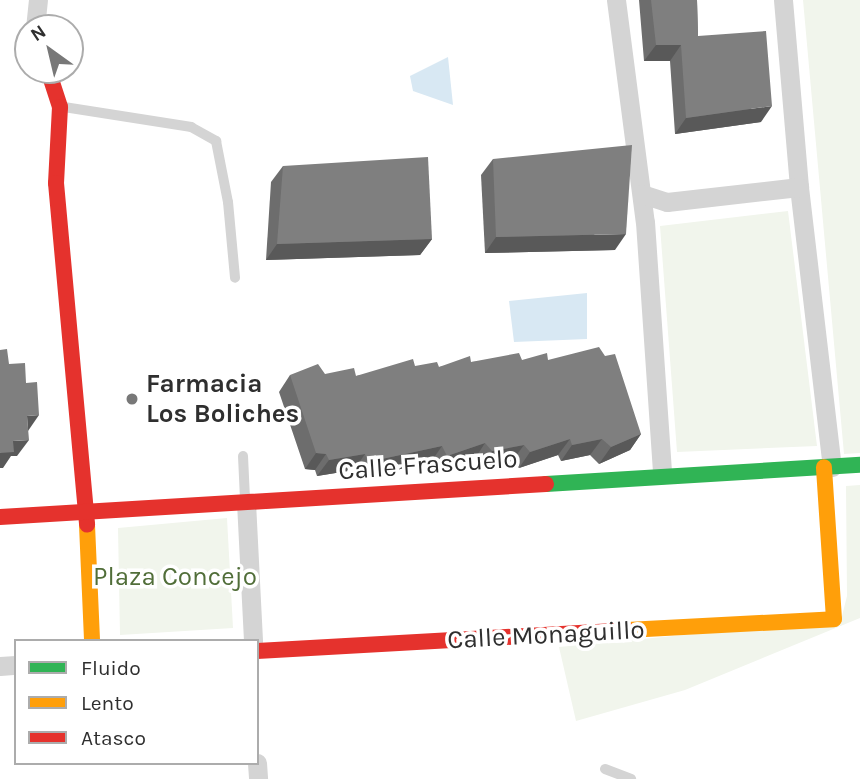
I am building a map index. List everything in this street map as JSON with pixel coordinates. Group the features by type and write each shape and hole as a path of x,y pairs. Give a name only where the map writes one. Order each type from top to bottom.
{"street":[{"path":"616,0 636,178 642,194 662,474"},
{"path":"783,0 828,467"},
{"path":"53,84 60,107 57,183 86,512 92,639"},
{"path":"642,194 667,202 799,187"},
{"name":"Calle Frascuelo","path":"0,517 662,474 860,465"},
{"name":"Calle Monaguillo","path":"259,652 834,619 828,467"},
{"path":"246,502 253,639"}],"lane":[{"path":"60,107 191,127 216,141 235,278"},
{"path":"243,456 246,502"},
{"path":"605,769 631,779"}],"green space":[{"path":"803,0 860,0 860,453 844,454"},
{"path":"788,211 817,446 677,452 660,226"},
{"path":"860,485 860,618 685,690 576,721 559,647 841,620 847,596 846,486"},
{"name":"Plaza Concejo","path":"227,518 233,628 120,635 118,528"}],"shaded area":[{"path":"448,57 453,105 413,91 410,76"},
{"path":"587,293 587,339 514,342 509,301"}],"building":[{"path":"651,0 697,0 698,36 766,31 772,106 686,118 681,45 656,45"},
{"path":"632,145 626,234 496,237 493,159"},
{"path":"428,157 432,239 277,244 283,166"},
{"path":"599,347 605,356 615,354 641,434 611,447 602,439 572,445 570,439 530,452 524,445 492,451 485,443 447,456 442,446 368,462 365,454 329,460 326,454 316,453 290,375 318,364 325,374 354,368 356,376 413,359 415,366 437,362 439,367 470,356 471,362 519,353 522,360 547,353 548,360"},
{"path":"7,349 9,364 25,363 26,383 37,382 39,415 27,416 29,440 13,441 14,452 0,453 0,350"}],"traffic: fast":[{"path":"546,484 860,465"}],"traffic: slow":[{"path":"627,630 834,619 824,467"},
{"path":"87,525 92,639"}],"traffic: jam":[{"path":"53,84 60,107 56,183 87,525"},
{"path":"0,517 546,484"},
{"path":"259,651 627,630"}],"place":[{"name":"Farmacia Los Boliches","path":"132,399"}]}
